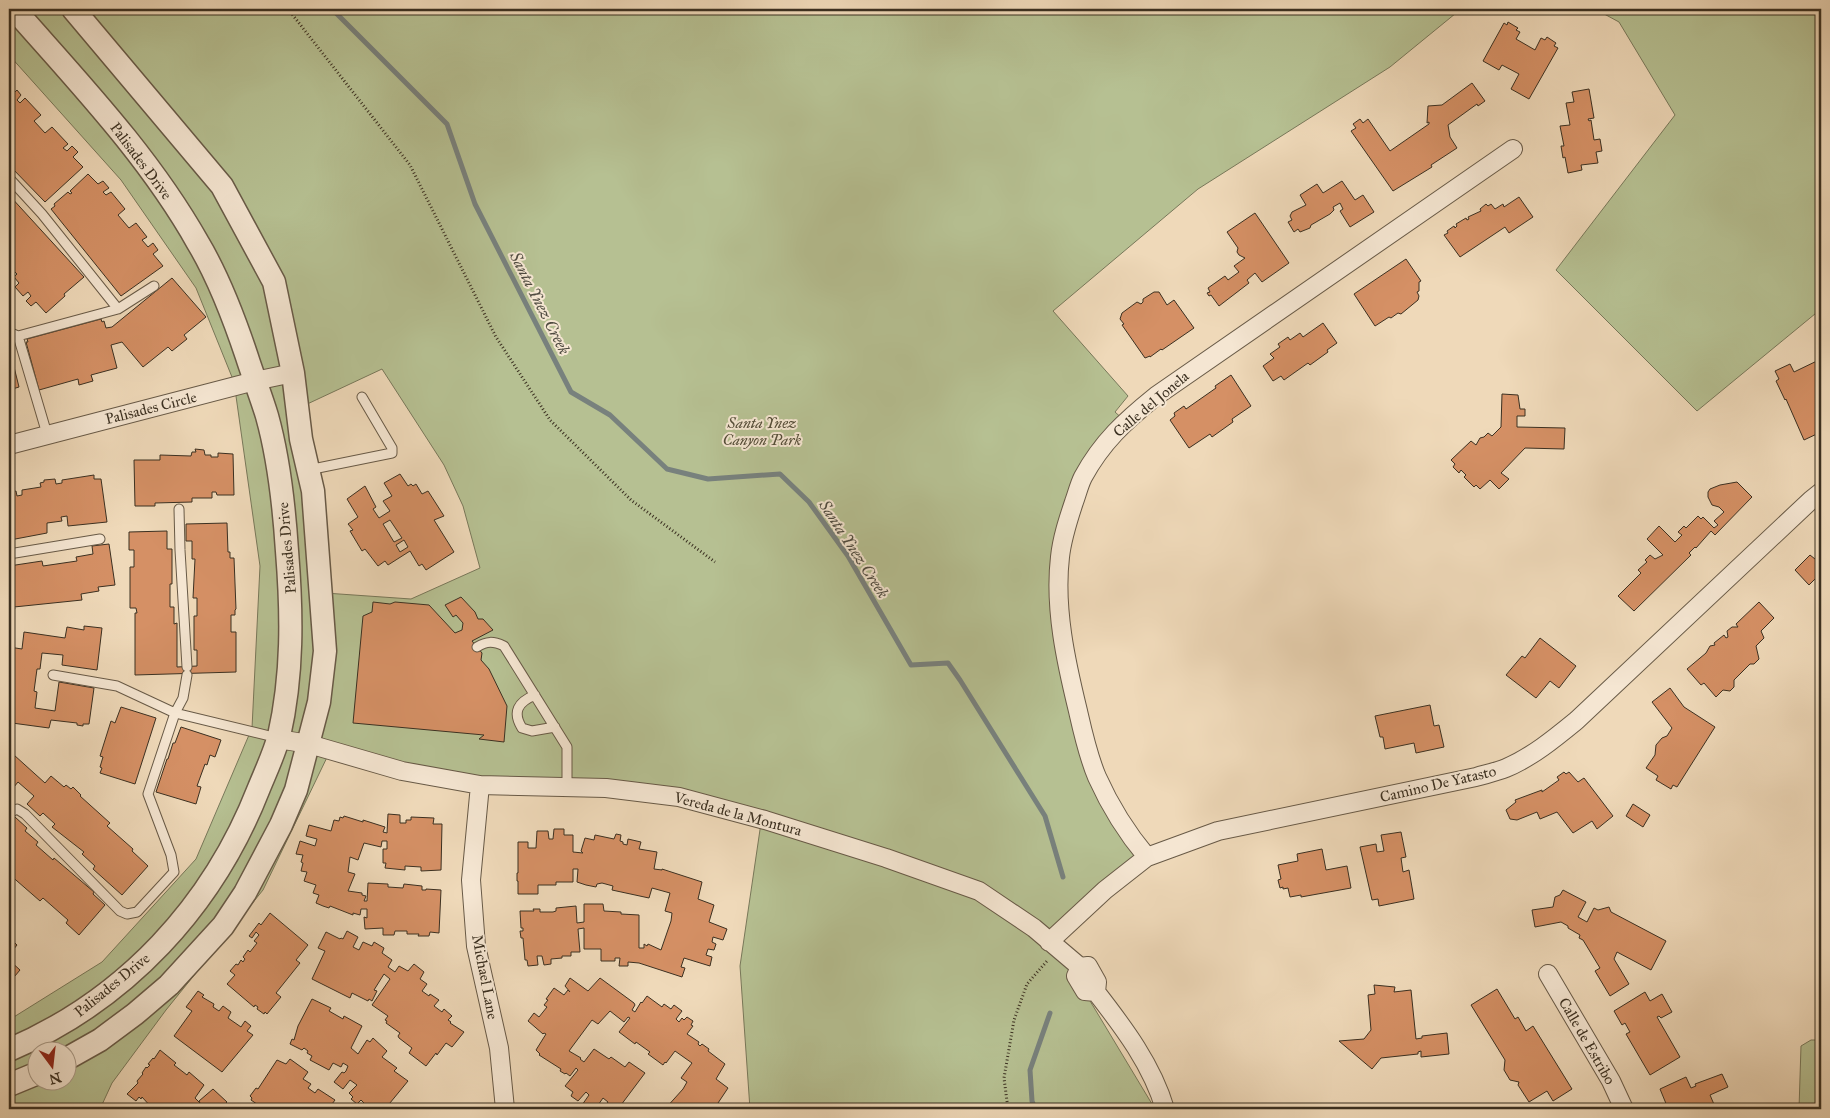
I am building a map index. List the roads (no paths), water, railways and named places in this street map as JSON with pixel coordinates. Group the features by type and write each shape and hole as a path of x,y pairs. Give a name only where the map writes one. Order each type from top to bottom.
{"street":[{"name":"Palisades Drive","path":"9,1050 35,1039 80,1014 132,973 171,935 220,868 240,834 278,738 287,690 291,643 291,600 280,480 267,416 220,287 199,243 157,179 120,132 14,9"},
{"name":"Palisades Drive","path":"73,9 222,186 274,282 293,373 301,440 313,491 325,651 319,702 296,790 281,825 245,893 223,926 198,956 169,985 100,1040 78,1052"},
{"name":"Calle del Jonela","path":"1147,857 1125,831 1096,775 1074,695 1061,625 1060,557 1068,520 1082,479 1099,449 1125,421 1156,396 1513,149"},
{"name":"Palisades Circle","path":"9,444 293,373"},
{"name":"Camino De Yatasto","path":"1049,942 1105,890 1147,857 1218,831 1476,777 1506,768 1550,742 1576,720 1821,492"},
{"name":"Vereda de la Montura","path":"278,738 309,744 402,771 480,785 606,788 679,797 765,820 979,891 1034,928 1080,967 1088,966 1097,982 1096,992 1119,1021 1140,1054 1153,1077 1165,1109"},
{"name":"Michael Lane","path":"480,785 472,880 476,946 499,1048 505,1109"},
{"name":"Calle de Estribo","path":"1548,974 1611,1081 1624,1109"},
{"path":"9,1085 28,1077"}],"lane":[{"path":"9,178 42,214 118,308"},
{"path":"9,332 18,336 118,308 154,286"},
{"path":"18,336 47,434"},
{"path":"307,470 392,452 392,448 362,397"},
{"path":"9,812 17,809 24,814 120,911 128,914 137,912 174,872 171,855 148,794 174,713 183,698 187,671 179,509"},
{"path":"9,554 100,539"},
{"path":"477,647 486,642 496,642 504,646 568,746 567,787"},
{"path":"53,675 117,686 174,713 278,738"},
{"path":"535,695 526,699 518,707 517,720 522,728 532,731 555,727"}],"waterway":[{"name":"Santa Ynez Creek","path":"332,9 447,124 475,204 571,392 610,415 667,469 708,479 780,474 809,502 848,556 911,665 948,663 960,680 1045,816 1063,877"},
{"name":"Santa Ynez Creek","path":"1035,1109 1032,1101 1030,1070 1050,1013"}],"park label":[{"name":"Santa Ynez Canyon Park","path":"762,432"}]}
